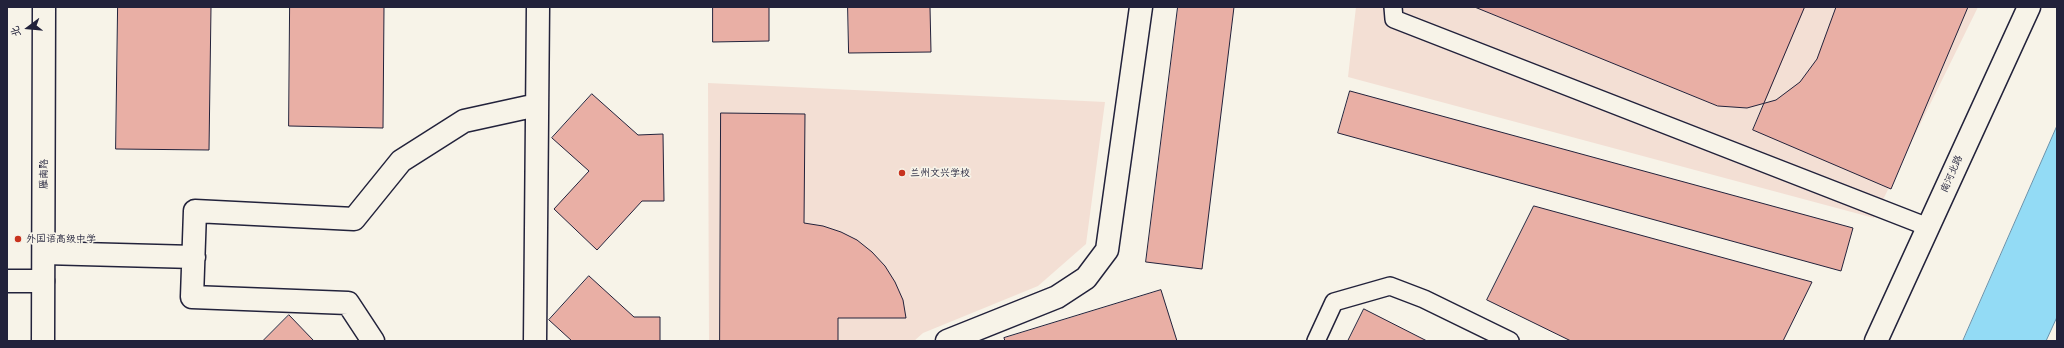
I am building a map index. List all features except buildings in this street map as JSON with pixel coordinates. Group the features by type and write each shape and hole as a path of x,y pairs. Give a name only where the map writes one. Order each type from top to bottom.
{"street":[{"name":"雁南路","path":"43,341 44,7"},
{"path":"535,341 538,7"},
{"path":"947,341 1057,297 1086,278 1107,250 1141,7"},
{"name":"南河北路","path":"1876,341 2028,7"},
{"path":"373,341 348,303 192,297 196,211 354,219 401,161 464,121 537,105"},
{"path":"44,253 194,257"},
{"path":"7,281 43,281"}],"lane":[{"path":"1393,7 1394,18 1928,227"},
{"path":"1316,341 1334,302 1390,286 1424,299 1510,341"}],"shaded area":[{"path":"1356,7 1978,7 1874,218 1348,77"},
{"name":"兰州文兴学校","path":"708,83 1105,102 1086,244 1038,286 923,333 914,341 709,341"}],"water":[{"path":"2057,126 2057,317 2046,341 1963,341"}],"place":[{"name":"兰州文兴学校","path":"902,173"},
{"name":"外国语高级中学","path":"18,239"}]}
